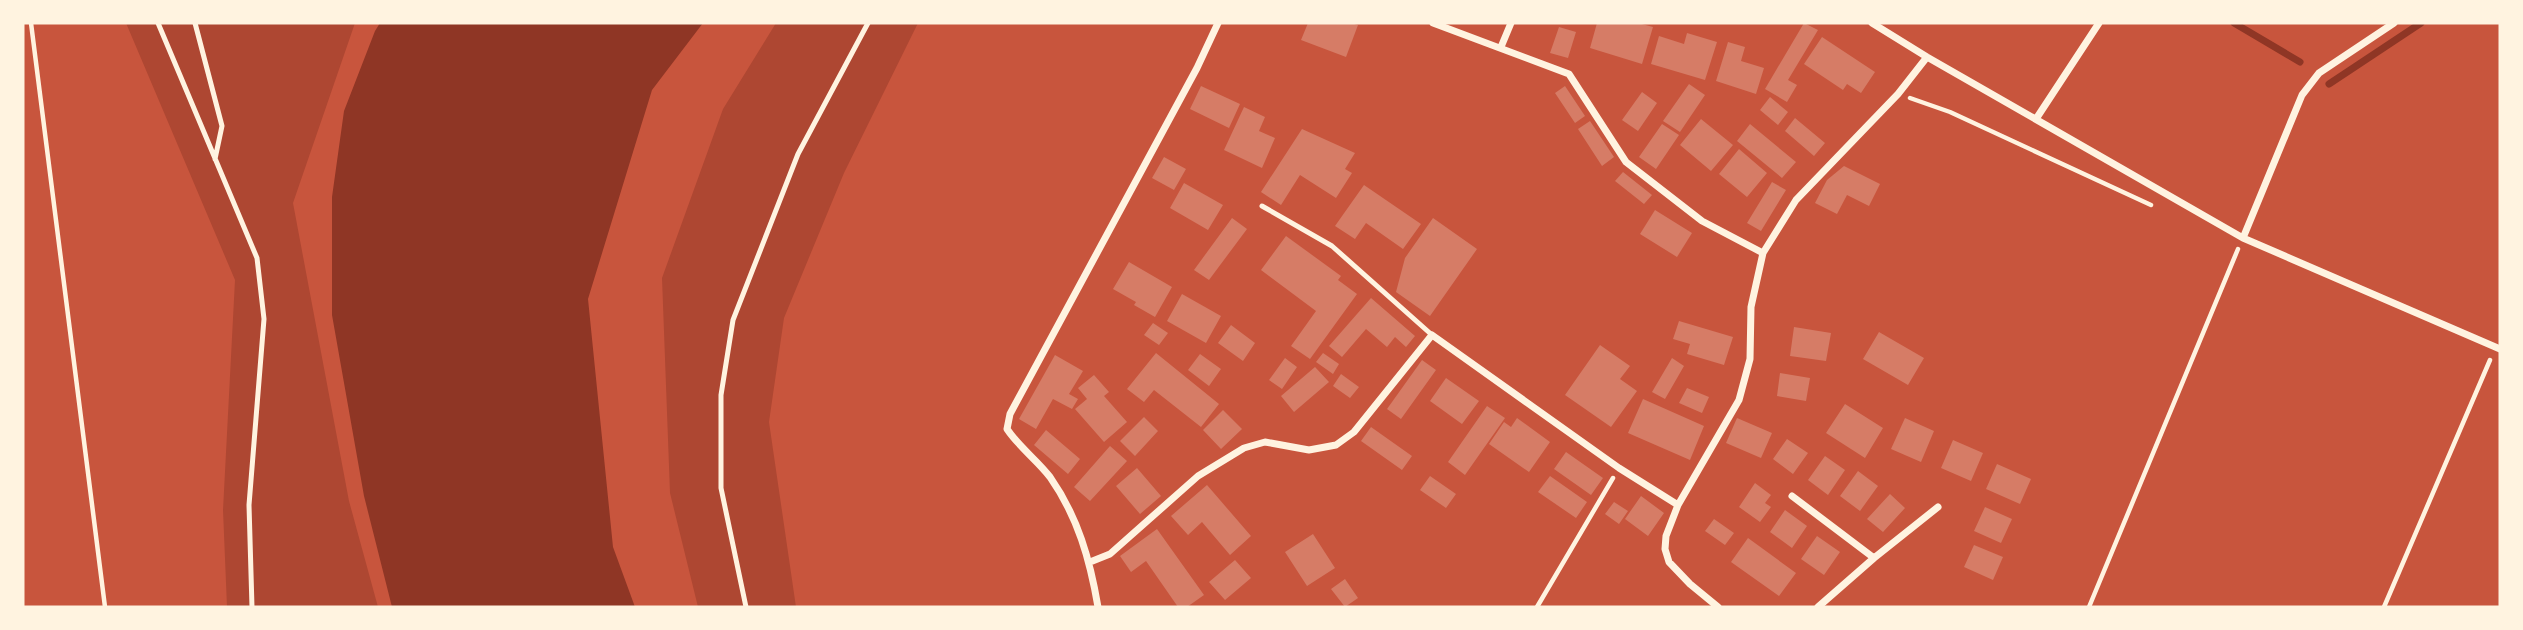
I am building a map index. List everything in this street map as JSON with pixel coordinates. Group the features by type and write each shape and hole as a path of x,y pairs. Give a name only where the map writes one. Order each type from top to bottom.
{"street":[{"path":"1098,607 1090,562 1070,509 1048,475 1018,445 1007,429 1010,414 1156,147 1218,23"},
{"path":"1433,23 1569,74 1626,162 1702,221 1763,253"},
{"path":"1501,47 1510,23"},
{"path":"1872,23 2243,238 2498,348"},
{"path":"2036,119 2099,23"},
{"path":"2243,238 2302,95 2319,73 2394,23"},
{"path":"1718,607 1669,562 1665,549 1678,505 1740,400 1750,359 1751,307 1763,253 1796,200 1898,94 1927,57"},
{"path":"1090,562 1110,554 1198,476 1244,448 1265,442 1309,450 1336,445 1354,432 1432,335 1619,468 1678,505"},
{"path":"1792,496 1874,558"},
{"path":"1818,607 1938,507"}],"lane":[{"path":"158,23 257,258 264,319 249,505 252,607"},
{"path":"195,23 222,126 215,159"},
{"path":"746,607 721,488 721,396 733,320 798,154 868,23"},
{"path":"1262,206 1332,246 1432,335"}],"path":[{"path":"31,23 105,607"},
{"path":"1898,94 1950,112 2163,210"},
{"path":"2090,607 2243,238"},
{"path":"2384,607 2498,348"},
{"path":"1537,607 1619,468"}],"shaded area":[{"path":"126,23 355,23 293,203 349,501 378,607 227,607 223,510 235,280"},
{"path":"380,23 703,23 652,90 588,299 613,547 635,607 392,607 364,496 332,315 332,197 344,111"},
{"path":"776,23 918,23 844,173 784,318 769,422 796,607 698,607 670,493 662,278 723,109"}],"building":[{"path":"1308,23 1358,25 1346,57 1301,40"},
{"path":"1597,23 1638,23 1653,27 1642,64 1590,48"},
{"path":"1804,23 1818,30 1788,80 1797,85 1787,102 1765,89"},
{"path":"1559,27 1576,32 1568,58 1550,53"},
{"path":"1687,33 1717,42 1705,80 1651,64 1659,36 1684,44"},
{"path":"1822,37 1875,72 1861,93 1847,84 1843,90 1804,64"},
{"path":"1728,42 1745,47 1741,61 1764,68 1756,94 1716,81"},
{"path":"1689,84 1705,95 1680,132 1663,121"},
{"path":"1201,86 1240,104 1229,128 1190,109"},
{"path":"1565,86 1585,116 1575,123 1555,93"},
{"path":"1642,92 1657,103 1638,131 1622,120"},
{"path":"1770,97 1788,112 1778,125 1760,110"},
{"path":"1244,107 1265,117 1259,131 1275,138 1262,168 1224,150"},
{"path":"1795,118 1825,143 1814,156 1785,131"},
{"path":"1701,119 1733,145 1711,171 1680,145"},
{"path":"1590,121 1614,157 1602,166 1578,129"},
{"path":"1662,124 1679,135 1656,169 1639,157"},
{"path":"1750,124 1796,162 1782,178 1737,141"},
{"path":"1302,129 1355,153 1345,169 1352,173 1336,198 1300,175 1281,205 1261,192"},
{"path":"1739,149 1767,173 1747,197 1719,174"},
{"path":"1164,157 1186,169 1174,190 1152,178"},
{"path":"1844,166 1880,184 1869,206 1847,195 1837,214 1815,203 1827,180"},
{"path":"1623,172 1652,195 1644,204 1615,181"},
{"path":"1772,182 1786,190 1761,231 1747,223"},
{"path":"1184,183 1223,205 1208,230 1170,208"},
{"path":"1364,185 1421,224 1403,249 1366,223 1355,239 1335,226"},
{"path":"1655,210 1692,233 1677,257 1640,234"},
{"path":"1232,218 1247,229 1209,280 1194,270"},
{"path":"1433,218 1477,249 1430,316 1396,292 1405,258"},
{"path":"1286,236 1341,276 1338,280 1357,294 1310,359 1291,346 1316,311 1261,270"},
{"path":"1129,262 1172,287 1155,317 1113,289"},
{"path":"1182,294 1221,316 1206,343 1167,321"},
{"path":"1371,298 1415,336 1406,347 1395,337 1387,347 1366,329 1342,357 1329,346"},
{"path":"1679,321 1733,337 1724,365 1687,354 1690,344 1673,339"},
{"path":"1153,323 1168,333 1159,345 1144,335"},
{"path":"1231,325 1255,343 1243,361 1218,343"},
{"path":"1794,327 1831,333 1826,361 1790,356"},
{"path":"1879,332 1924,358 1908,385 1863,359"},
{"path":"1600,345 1630,366 1620,379 1637,391 1611,427 1565,395"},
{"path":"1156,353 1219,404 1201,427 1154,390 1144,402 1127,389"},
{"path":"1323,353 1339,364 1333,374 1316,362"},
{"path":"1200,354 1221,369 1209,386 1188,370"},
{"path":"1055,355 1083,371 1069,394 1078,399 1072,409 1053,399 1036,429 1019,419"},
{"path":"1285,358 1297,367 1282,389 1269,380"},
{"path":"1672,358 1684,366 1665,399 1652,392"},
{"path":"1422,360 1436,370 1401,419 1387,409"},
{"path":"1315,367 1329,382 1294,412 1281,396"},
{"path":"1780,373 1810,378 1806,401 1777,396"},
{"path":"1341,374 1359,387 1350,398 1333,386"},
{"path":"1094,375 1109,392 1104,396 1127,422 1104,442 1075,409 1087,399 1078,388"},
{"path":"1446,378 1479,401 1462,424 1430,401"},
{"path":"1687,388 1709,397 1702,413 1679,403"},
{"path":"1643,399 1704,426 1690,460 1628,433"},
{"path":"1845,404 1883,428 1865,458 1826,433"},
{"path":"1487,406 1505,418 1465,475 1448,462"},
{"path":"1223,410 1242,429 1221,449 1203,430"},
{"path":"1144,417 1158,431 1135,456 1120,441"},
{"path":"1517,418 1550,442 1529,472 1489,444 1504,422 1511,427"},
{"path":"1737,418 1772,433 1761,458 1726,443"},
{"path":"1905,418 1934,431 1921,462 1891,449"},
{"path":"1371,427 1412,456 1402,470 1361,441"},
{"path":"1046,430 1080,459 1068,474 1034,445"},
{"path":"1787,439 1808,453 1793,474 1773,459"},
{"path":"1953,440 1983,453 1971,481 1941,468"},
{"path":"1110,446 1127,461 1090,501 1074,487"},
{"path":"1566,452 1603,478 1591,495 1554,469"},
{"path":"1825,456 1845,470 1828,495 1808,480"},
{"path":"1997,464 2031,479 2020,504 1986,489"},
{"path":"1137,468 1161,496 1140,514 1116,486"},
{"path":"1858,471 1878,486 1860,511 1840,496"},
{"path":"1430,476 1456,494 1446,508 1420,490"},
{"path":"1550,476 1587,502 1576,518 1538,492"},
{"path":"1755,483 1771,495 1765,503 1771,507 1760,522 1739,507"},
{"path":"1207,485 1251,536 1230,555 1202,522 1188,535 1171,516"},
{"path":"1890,494 1905,508 1883,532 1867,519"},
{"path":"1641,496 1664,513 1648,536 1625,519"},
{"path":"1614,502 1628,511 1619,524 1605,514"},
{"path":"1985,507 2012,519 2001,543 1974,531"},
{"path":"1785,510 1807,526 1792,548 1770,532"},
{"path":"1714,519 1734,533 1725,545 1705,531"},
{"path":"1157,529 1204,595 1187,607 1178,607 1146,561 1131,572 1120,556"},
{"path":"1313,534 1335,568 1307,586 1285,552"},
{"path":"1817,536 1840,552 1824,575 1801,559"},
{"path":"1748,538 1796,573 1779,596 1731,562"},
{"path":"1974,545 2003,557 1993,580 1964,567"},
{"path":"1235,560 1251,578 1225,600 1209,582"},
{"path":"1345,579 1358,598 1345,607 1331,589"}],"waterway":[{"path":"2234,23 2300,62"},
{"path":"2329,84 2421,23"}]}
